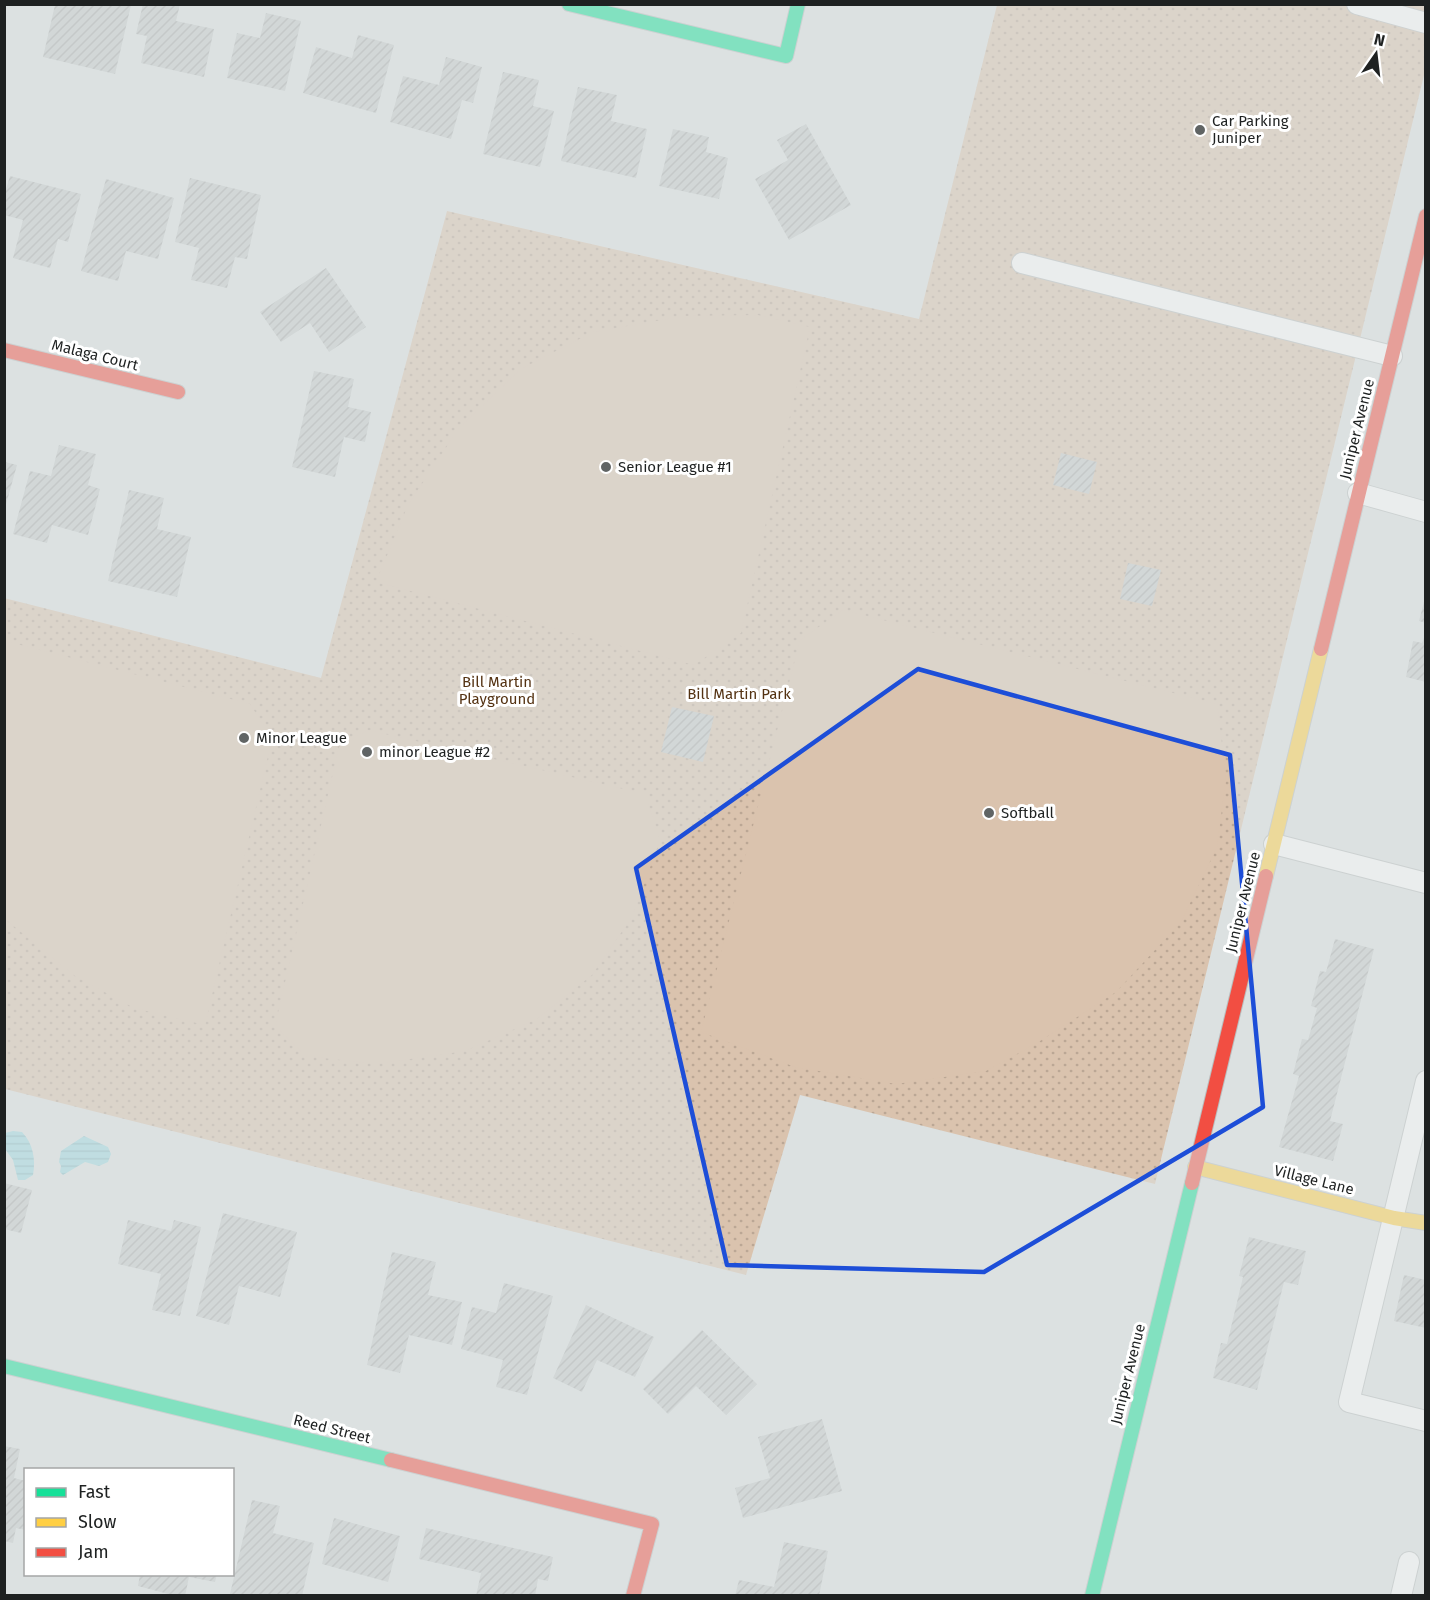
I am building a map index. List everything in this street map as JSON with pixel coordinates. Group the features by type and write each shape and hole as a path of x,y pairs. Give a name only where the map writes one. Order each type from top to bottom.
{"street":[{"path":"569,4 786,56 798,4"},
{"name":"Juniper Avenue","path":"1092,1596 1425,216"},
{"name":"Malaga Court","path":"4,350 178,392"},
{"name":"Village Lane","path":"1195,1167 1394,1218 1425,1223"},
{"name":"Reed Street","path":"4,1366 652,1524 633,1596"}],"lane":[{"path":"1357,4 1425,23"},
{"path":"1022,263 1392,356"},
{"path":"1358,493 1425,512"},
{"path":"1274,844 1425,883"},
{"path":"1425,1081 1349,1402 1425,1421"},
{"path":"1401,1596 1409,1562"}],"highlighted area":[{"path":"918,669 1230,755 1263,1107 984,1272 727,1265 636,868"}],"green space":[{"name":"Bill Martin Park","path":"997,5 1425,5 1425,71 1155,1184 800,1095 746,1275 5,1089 4,598 321,678 447,211 919,319"},
{"name":"Senior League #1","path":"758,315 810,327 741,633 694,665 376,582 408,505 459,428 521,369 593,332 685,316"},
{"name":"Softball","path":"843,610 1217,704 1226,778 1217,847 1181,922 1116,992 1037,1043 986,1071 896,1084 795,1067 701,1032 800,640"},
{"path":"5,641 250,704 272,739 205,1025 134,1008 75,976 5,919"},
{"path":"368,730 645,794 660,840 632,917 592,975 537,1019 465,1051 376,1064 306,1056 275,1026 339,747"}],"water":[{"path":"22,1132 33,1152 33,1175 25,1180 18,1180 13,1160 5,1149 5,1133"},
{"path":"84,1136 108,1147 111,1154 108,1162 99,1166 85,1162 63,1175 60,1172 59,1162 61,1151"}],"building":[{"path":"143,4 180,4 176,21 214,29 204,77 141,63 147,36 136,34"},
{"path":"55,5 131,5 115,74 43,57"},
{"path":"266,13 301,21 285,91 227,78 237,33 260,38"},
{"path":"358,35 394,45 376,113 303,93 316,47 352,58"},
{"path":"446,57 482,67 473,103 462,100 451,139 390,122 403,76 439,85"},
{"path":"503,72 539,80 533,106 554,111 540,167 483,154"},
{"path":"578,87 617,95 611,121 647,129 636,178 561,161"},
{"path":"806,124 851,205 789,240 755,179 788,160 777,140"},
{"path":"673,129 709,137 706,152 728,158 719,199 659,186"},
{"path":"10,176 81,194 68,242 58,239 50,268 13,258 23,220 4,215 4,196"},
{"path":"190,178 261,195 247,259 235,257 227,288 191,280 199,248 175,242"},
{"path":"106,179 174,198 158,259 126,251 118,281 81,271"},
{"path":"326,268 366,327 329,352 310,323 281,342 260,312"},
{"path":"314,371 354,379 348,407 371,412 365,442 344,437 335,477 292,467"},
{"path":"59,445 96,454 88,485 100,489 88,535 52,525 47,543 13,534 30,471 51,476"},
{"path":"1061,453 1097,462 1089,494 1053,485"},
{"path":"5,462 17,465 5,508"},
{"path":"129,490 164,498 157,529 191,537 177,597 108,581"},
{"path":"1128,563 1161,570 1152,606 1120,599"},
{"path":"1426,594 1426,623 1419,621"},
{"path":"1426,633 1426,682 1406,677 1413,641 1422,643"},
{"path":"672,707 714,716 703,762 661,752"},
{"path":"1335,939 1374,949 1330,1121 1343,1124 1333,1161 1279,1147 1299,1076 1293,1074 1302,1039 1308,1040 1317,1008 1311,1006 1320,971 1326,972"},
{"path":"4,1183 32,1190 21,1233 4,1229"},
{"path":"223,1213 297,1232 280,1297 239,1286 229,1325 196,1316"},
{"path":"128,1220 171,1231 174,1220 201,1227 180,1316 152,1310 161,1274 118,1264"},
{"path":"1249,1237 1306,1251 1298,1285 1284,1282 1257,1390 1213,1378 1221,1343 1227,1344 1243,1277 1239,1276"},
{"path":"392,1252 436,1262 428,1295 462,1302 452,1345 409,1335 400,1373 367,1365"},
{"path":"1404,1275 1426,1280 1426,1328 1394,1321"},
{"path":"504,1283 553,1296 527,1395 496,1387 503,1360 461,1349 472,1307 496,1313"},
{"path":"586,1305 654,1337 635,1377 597,1360 582,1392 553,1378"},
{"path":"702,1330 757,1384 726,1415 696,1386 668,1414 643,1389"},
{"path":"822,1419 842,1491 743,1518 735,1488 770,1478 758,1437"},
{"path":"4,1446 20,1449 14,1478 24,1480 24,1530 16,1528 13,1543 4,1541"},
{"path":"252,1500 280,1506 273,1533 314,1543 302,1596 230,1594"},
{"path":"334,1518 400,1536 388,1582 322,1564"},
{"path":"426,1528 553,1557 548,1581 538,1579 535,1596 476,1596 481,1573 419,1559"},
{"path":"784,1542 828,1551 819,1596 735,1596 739,1580 774,1587"},
{"path":"140,1576 216,1576 215,1582 189,1577 185,1596 176,1596 138,1586"}],"traffic: fast":[{"path":"569,4 786,56 798,4"},
{"path":"1092,1596 1192,1183"},
{"path":"4,1366 391,1460"}],"traffic: slow":[{"path":"1266,876 1321,649"},
{"path":"1195,1167 1394,1218 1426,1223"}],"traffic: jam":[{"path":"1321,649 1426,216"},
{"path":"4,350 178,392"},
{"path":"1192,1183 1266,876"},
{"path":"391,1460 652,1524 633,1596"}],"place":[{"name":"Car Parking Juniper","path":"1200,130"},
{"name":"Senior League #1","path":"606,467"},
{"name":"Minor League","path":"244,738"},
{"name":"minor League #2","path":"367,752"},
{"name":"Softball","path":"989,813"}],"park label":[{"name":"Bill Martin Playground","path":"497,690"}]}
